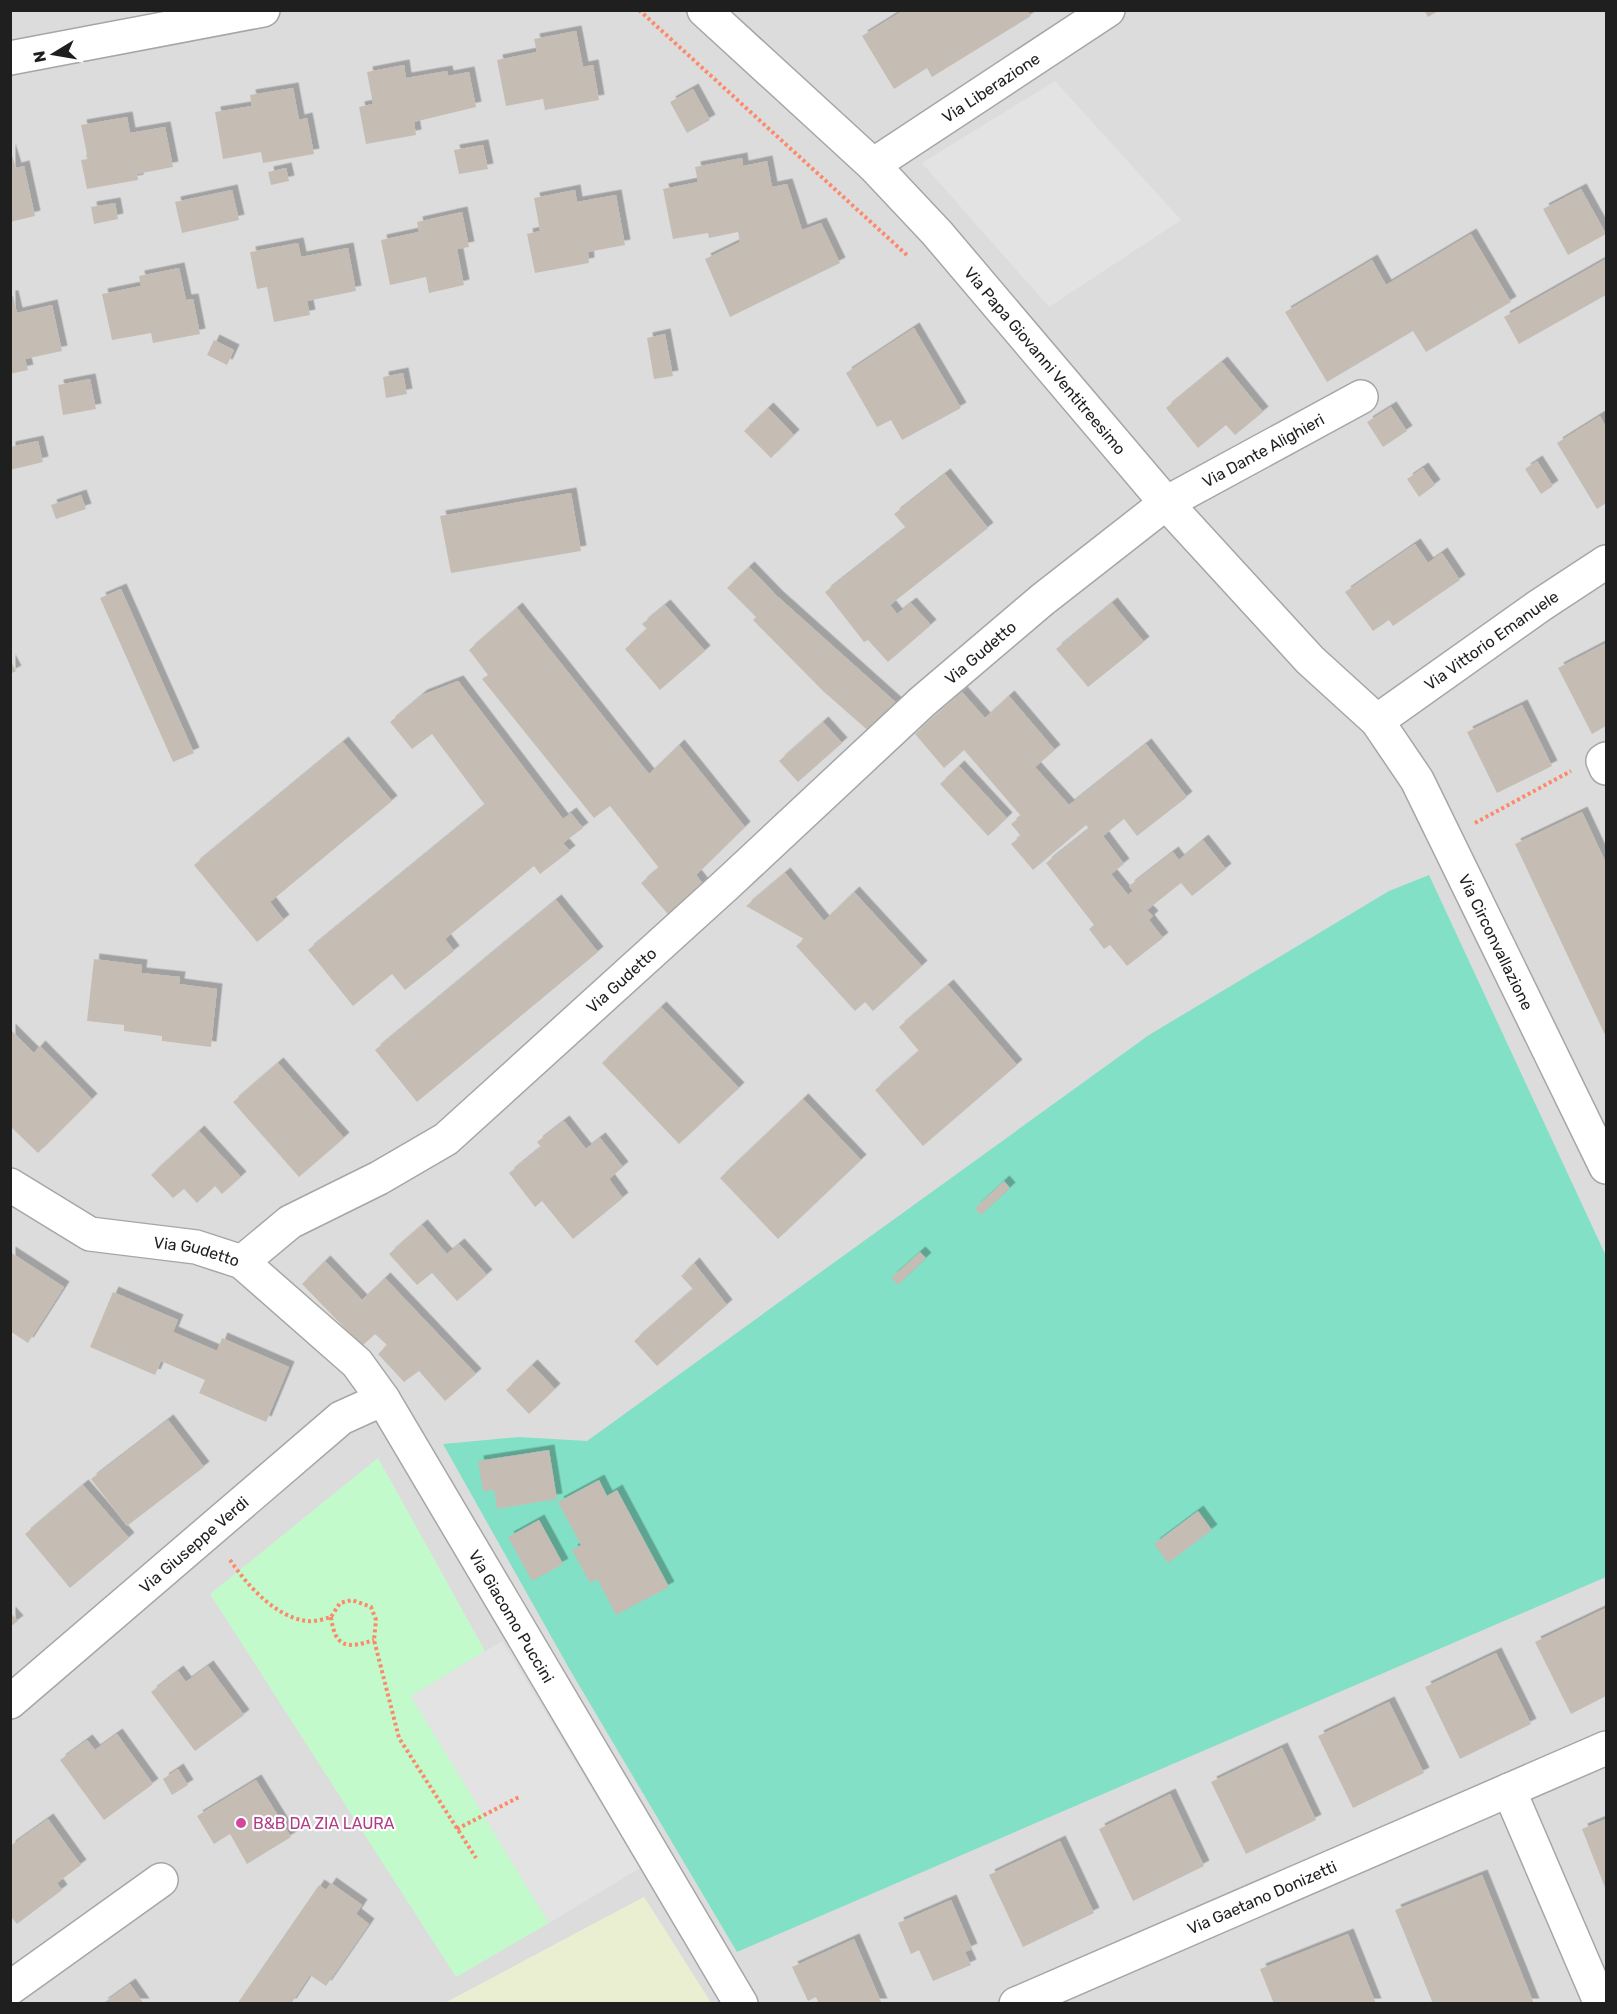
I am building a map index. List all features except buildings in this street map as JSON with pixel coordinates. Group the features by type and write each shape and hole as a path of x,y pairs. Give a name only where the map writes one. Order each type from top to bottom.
{"street":[{"path":"10,58 263,10"},
{"name":"Via Papa Giovanni Ventitreesimo","path":"704,10 873,165 937,233 1166,503 1310,660 1377,721"},
{"name":"Via Liberazione","path":"873,165 1108,10"},
{"name":"Via Dante Alighieri","path":"1166,503 1361,397"},
{"name":"Via Gudetto","path":"10,1185 90,1234 196,1246 242,1262 290,1222 380,1178 446,1139 726,885 922,702 1042,600 1166,503"},
{"name":"Via Vittorio Emanuele","path":"1377,721 1539,606 1606,562"},
{"name":"Via Circonvallazione","path":"1377,721 1417,780 1606,1167"},
{"name":"Via Giacomo Puccini","path":"242,1262 357,1363 383,1399 741,2004"},
{"name":"Via Giuseppe Verdi","path":"10,1702 210,1533 341,1418 383,1399"},
{"name":"Via Gaetano Donizetti","path":"1016,2004 1606,1748"},
{"path":"1509,1790 1601,2004"},
{"path":"10,1988 161,1880"}],"path":[{"path":"639,10 908,258 937,233"},
{"path":"1468,826 1587,762 1605,763"},
{"path":"210,1533 241,1577 283,1614 309,1621 331,1617"},
{"path":"374,1640 355,1646 341,1643 333,1634 331,1617 340,1603 352,1599 371,1607 376,1620 374,1640 399,1738 476,1858"},
{"path":"457,1829 519,1797"}],"shaded area":[{"path":"11,11 1606,11 1606,2003 711,2003 644,1897 445,2003 11,2004"},
{"path":"1055,81 1181,220 1049,307 922,163"},
{"path":"502,1641 640,1868 549,1923 411,1696"}],"green space":[{"path":"1429,875 1606,1256 1606,1577 737,1952 570,1670 443,1444 519,1437 587,1441 1149,1035 1389,891"},
{"path":"378,1458 485,1651 411,1696 549,1923 456,1977 210,1594"},
{"path":"644,1897 711,2003 445,2003"}],"place":[{"name":"B&B DA ZIA LAURA","path":"241,1823"}]}
